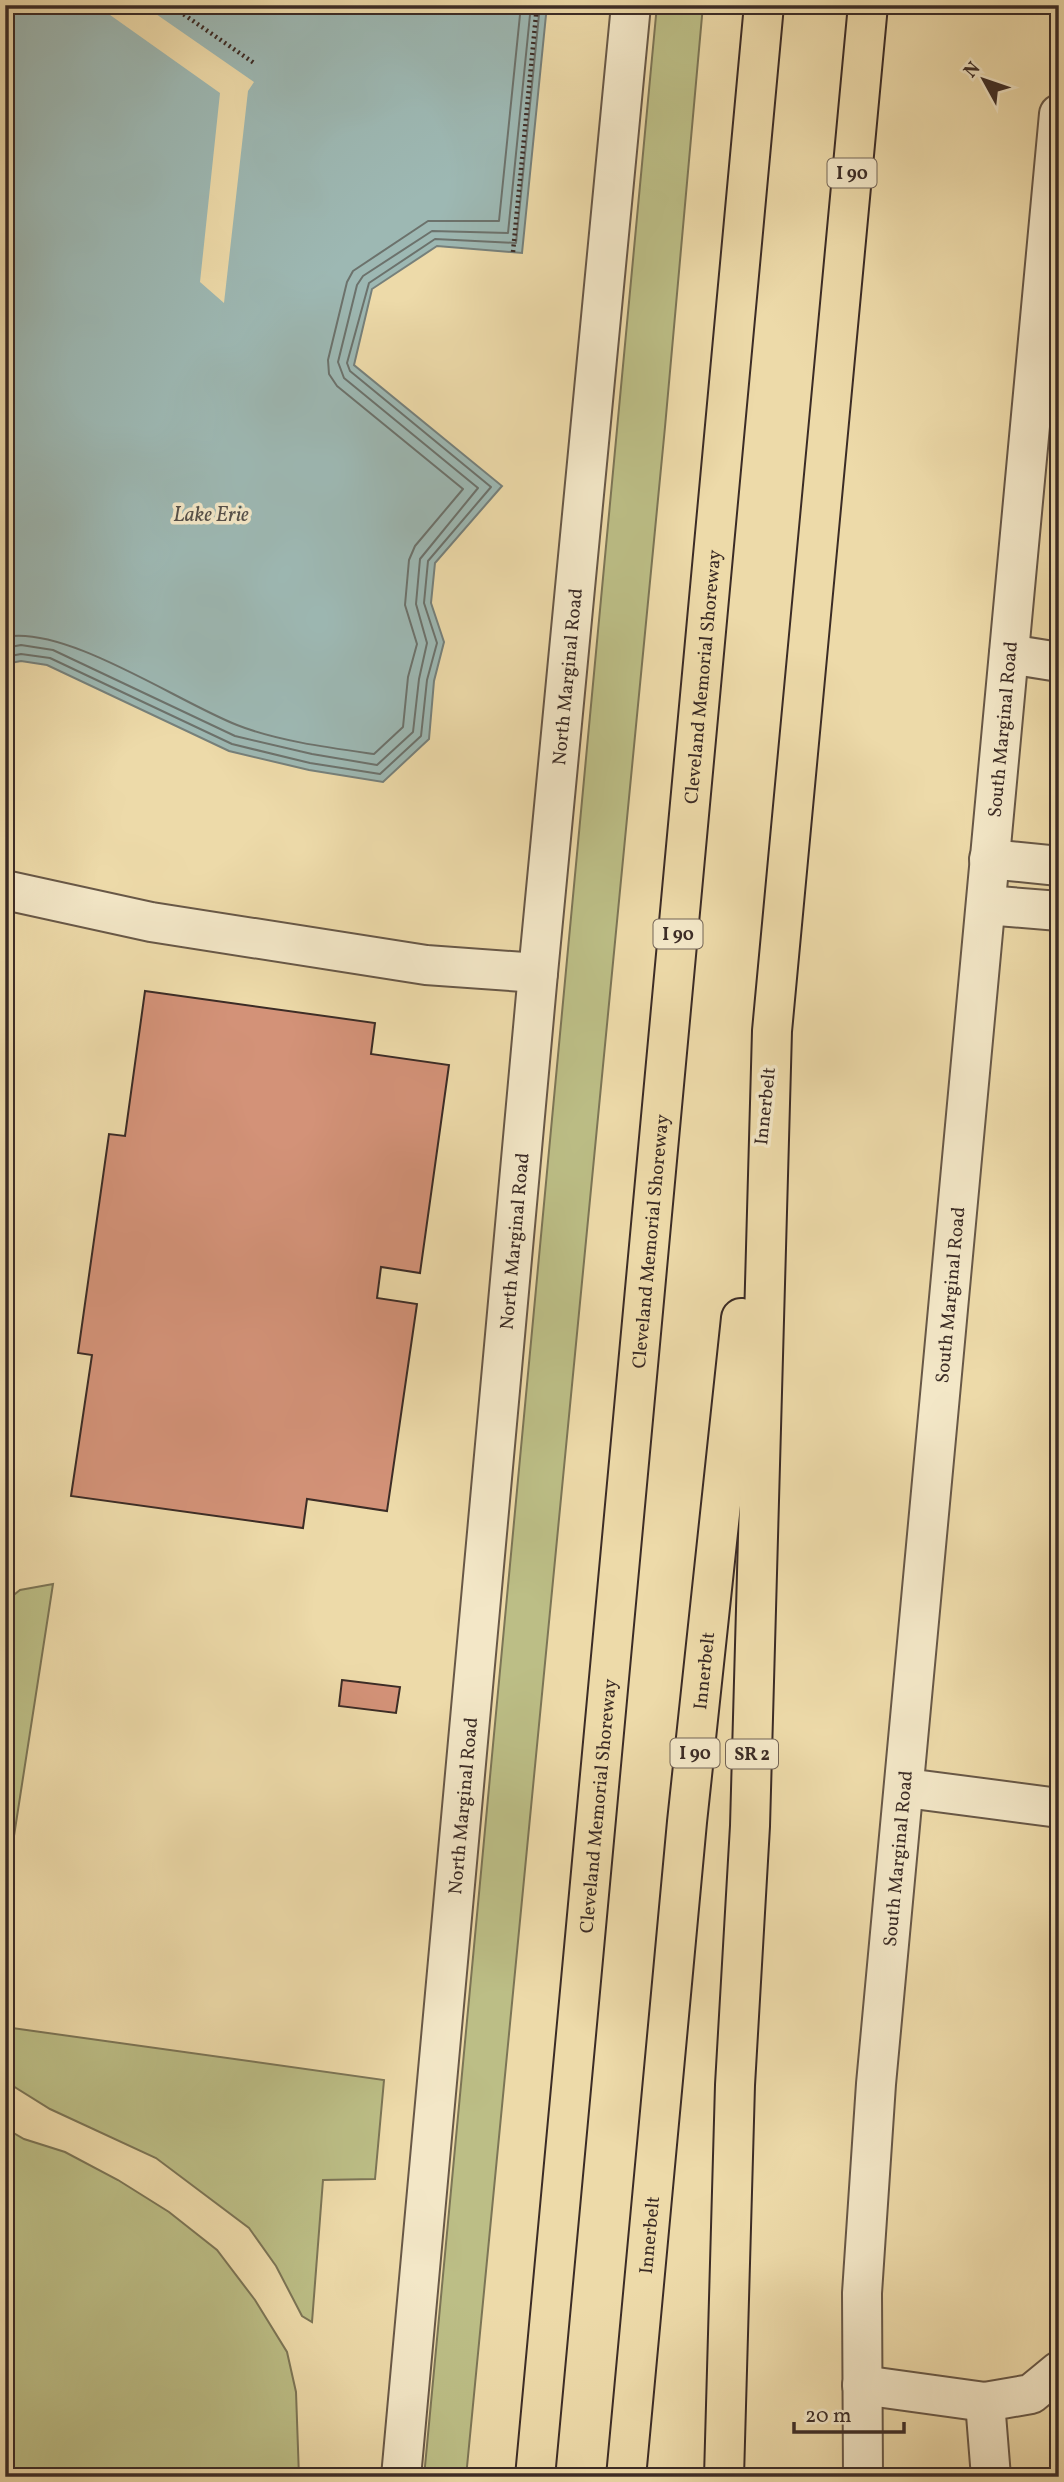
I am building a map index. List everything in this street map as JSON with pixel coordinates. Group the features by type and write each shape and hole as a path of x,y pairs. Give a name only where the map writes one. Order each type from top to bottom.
{"highway":[{"name":"Cleveland Memorial Shoreway","path":"535,2477 764,5"},
{"name":"I 90","path":"772,1031 868,5"},
{"name":"Innerbelt","path":"626,2477 687,1822 772,1031"},
{"name":"SR 2","path":"724,2477 736,2059 750,1826 772,1031"}],"street":[{"name":"North Marginal Road","path":"401,2477 538,973 631,5"},
{"name":"South Marginal Road","path":"863,2477 862,2293 870,2172 943,1349 1059,114"},
{"path":"1009,654 1059,662"},
{"path":"989,859 1059,866"},
{"path":"5,890 151,922 398,961 538,973"},
{"path":"986,905 1059,911"},
{"path":"906,1788 1059,1808"},
{"path":"862,2385 985,2402 1031,2395 1059,2371"},
{"path":"985,2402 991,2477"}],"path":[{"path":"170,5 254,63"},
{"path":"513,252 537,5"}],"green space":[{"path":"657,5 703,5 665,427 466,2477 424,2477"},
{"path":"53,1584 5,1894 5,1602 20,1590"},
{"path":"5,2027 384,2080 375,2179 323,2180 312,2322 302,2316 276,2266 249,2228 156,2158 50,2109 5,2081"},
{"path":"5,2128 24,2139 65,2152 118,2180 169,2212 217,2250 255,2300 287,2352 296,2392 299,2477 5,2477"}],"water":[{"name":"Lake Erie","path":"5,5 547,5 522,253 437,246 372,289 354,365 502,486 435,563 431,603 444,642 434,681 429,739 383,782 309,770 229,751 47,665 21,661 5,664"}],"pier":[{"path":"96,5 143,5 254,82 248,91 224,303 200,282 220,93"}],"building":[{"path":"145,991 375,1023 371,1054 449,1065 420,1273 381,1267 377,1298 417,1304 387,1511 307,1499 303,1528 71,1496 92,1355 78,1353 109,1134 125,1136"},
{"path":"342,1680 400,1687 396,1713 339,1706"}]}
